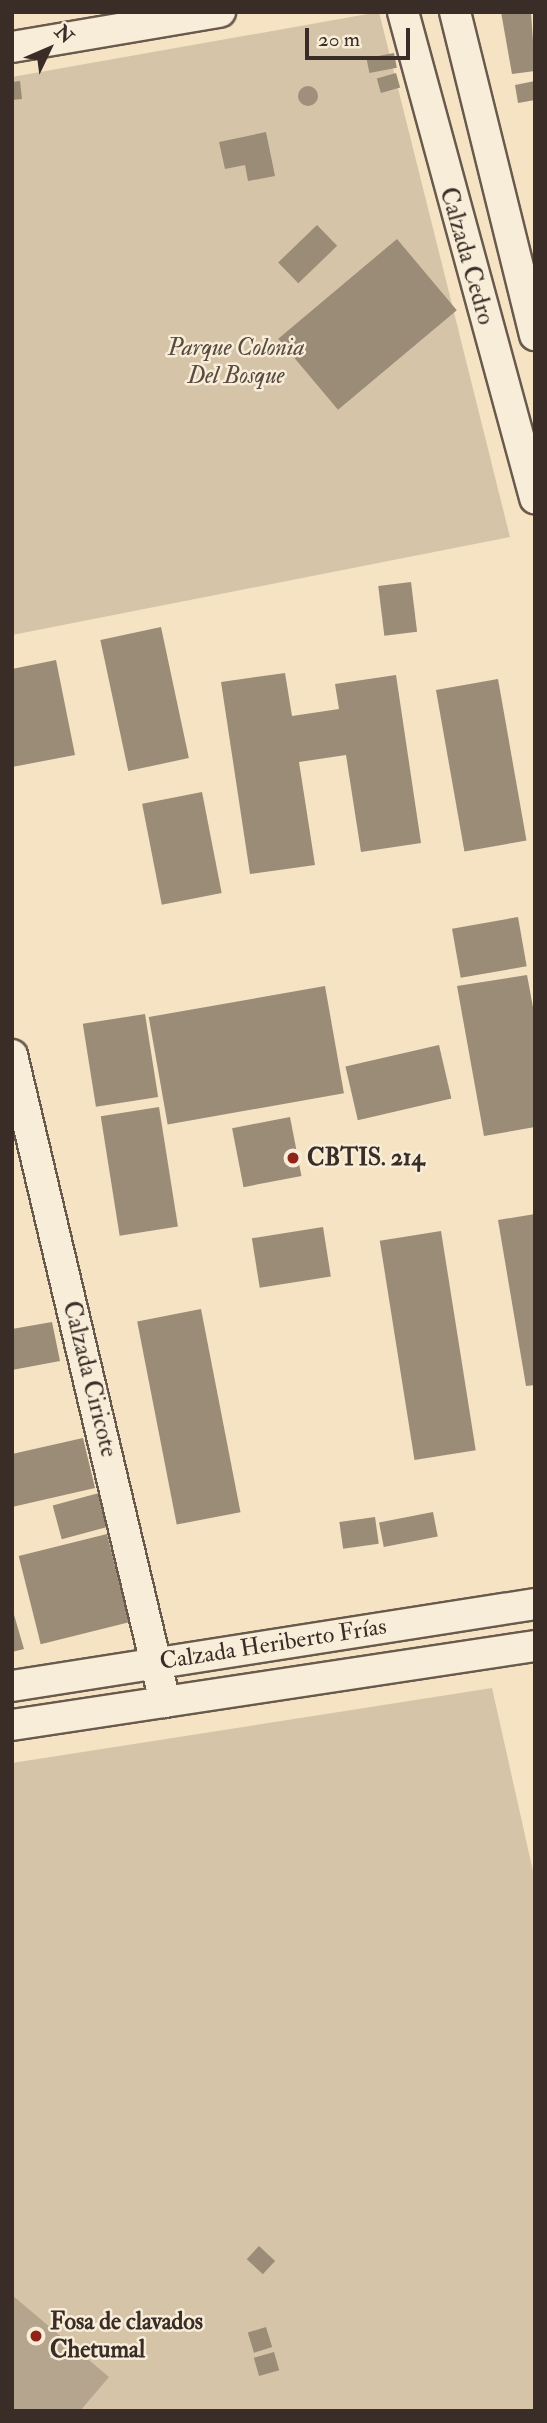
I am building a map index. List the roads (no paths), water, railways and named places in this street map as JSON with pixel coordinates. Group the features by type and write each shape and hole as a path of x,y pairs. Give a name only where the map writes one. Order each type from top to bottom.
{"street":[{"path":"12,47 106,21 220,12"},
{"name":"Calzada Cedro","path":"404,12 535,498"},
{"name":"Calzada Cedro","path":"455,12 535,335"},
{"name":"Calzada Ciricote","path":"12,1055 159,1662 165,1702"},
{"name":"Calzada Heriberto Frías","path":"12,1686 535,1604"},
{"name":"Calzada Heriberto Frías","path":"12,1725 535,1646"}],"place":[{"name":"CBTIS. 214","path":"293,1158"},
{"name":"Fosa de clavados Chetumal","path":"36,2336"}],"park label":[{"name":"Parque Colonia Del Bosque","path":"236,362"}]}
